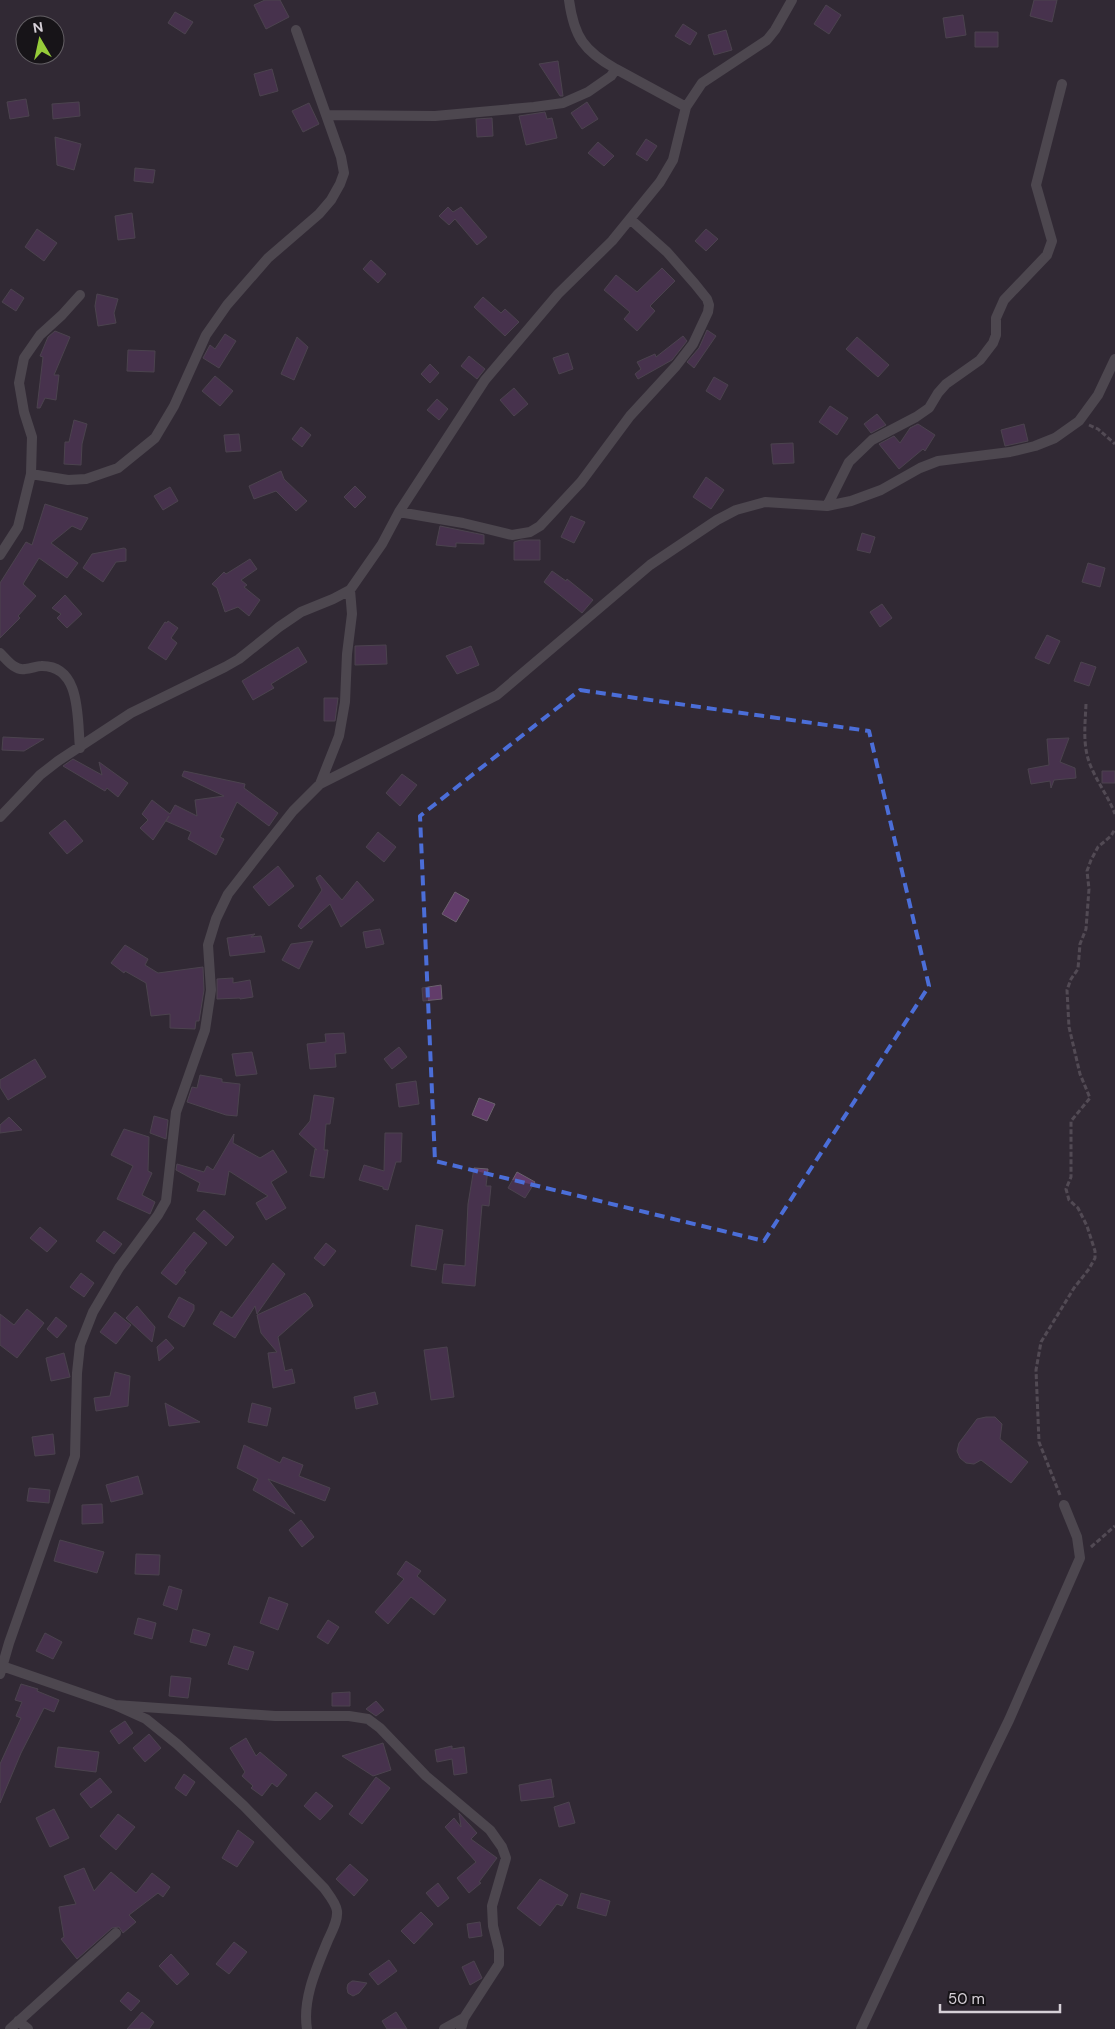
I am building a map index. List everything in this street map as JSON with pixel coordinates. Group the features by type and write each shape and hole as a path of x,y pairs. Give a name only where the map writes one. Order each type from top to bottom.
{"street":[{"path":"569,0 576,31 587,49 596,58 686,107"},
{"path":"0,817 40,775 58,761 132,713 238,659 301,612 333,600 350,590 382,544 399,512 485,380 558,294 612,241 660,182 673,160 686,107 702,84 767,40 792,0"},
{"path":"31,474 68,480 86,480 118,468 155,438 174,406 206,336 227,305 268,258 319,214 331,200 344,173 341,157 296,30"},
{"path":"326,115 434,116 563,103 588,92 611,76 616,69"},
{"path":"827,506 849,462 872,440 929,408 946,384 980,360 993,343 996,335 996,318 1004,300 1047,255 1052,241 1036,185 1062,84"},
{"path":"399,512 463,522 512,535 530,532 540,526 581,482 630,416 676,366 693,344 708,312 709,305 707,299 667,252 630,220"},
{"path":"0,555 18,526 31,474 32,437 24,412 19,383 24,358 40,334 62,315 80,295"},
{"path":"307,2029 308,2001 318,1966 337,1919 337,1910 333,1899 324,1888 244,1806 177,1744 146,1719 115,1705 1,1670 17,1618 75,1456 80,1345 93,1312 115,1275 166,1201 176,1112 205,1030 212,990 208,945 216,919 228,894 293,811 320,784 497,695 650,565 717,520 736,510 765,502 827,506 851,501 882,490 920,468 938,461 1010,452 1035,446 1055,438 1079,420 1098,395 1115,359"},
{"path":"320,784 340,736 345,702 352,614 350,590"},
{"path":"0,653 16,668 24,670 40,666 54,667 63,673 72,684 80,748"},
{"path":"861,2029 1009,1720 1080,1558 1077,1537 1064,1505"},
{"path":"115,1705 275,1716 349,1716 368,1719 380,1728 426,1776 490,1830 502,1847 506,1858 492,1906 493,1926 499,1950 500,1964 464,2018 461,2029"},
{"path":"14,2025 116,1932"},
{"path":"444,2029 464,2018"},
{"path":"14,2025 28,2029"}],"path":[{"path":"1079,420 1098,429 1115,444"},
{"path":"1086,704 1084,738 1086,754 1115,814"},
{"path":"1064,1505 1039,1442 1036,1370 1041,1342 1095,1258 1095,1251 1086,1226 1078,1208 1069,1200 1066,1190 1071,1177 1071,1121 1090,1098 1080,1074 1066,1005 1067,990 1078,968 1080,944 1086,930 1089,889 1087,871 1098,847 1111,836 1115,829"},
{"path":"1080,1558 1103,1534 1115,1526"}],"highlighted area":[{"path":"580,690 869,731 929,986 764,1241 435,1161 420,816"}],"building":[{"path":"265,0 280,0 289,17 266,29 254,5"},
{"path":"1034,0 1057,0 1052,22 1030,16"},
{"path":"826,5 841,15 829,34 814,24"},
{"path":"175,12 193,22 185,34 168,23"},
{"path":"963,15 966,35 946,38 943,18"},
{"path":"683,24 697,33 690,45 675,36"},
{"path":"726,30 732,50 714,55 708,35"},
{"path":"975,32 998,32 998,47 975,47"},
{"path":"558,61 563,96 560,96 539,64"},
{"path":"272,69 278,91 260,96 254,74"},
{"path":"26,99 29,116 10,119 7,102"},
{"path":"79,102 80,116 53,119 52,104"},
{"path":"587,102 598,119 582,129 571,113"},
{"path":"309,103 319,124 303,132 292,111"},
{"path":"545,112 547,119 552,118 557,138 526,145 519,116"},
{"path":"492,118 493,136 477,137 476,119"},
{"path":"55,137 81,144 74,170 57,165"},
{"path":"646,139 657,146 647,161 636,154"},
{"path":"598,142 614,156 604,166 588,153"},
{"path":"135,168 155,170 153,183 134,181"},
{"path":"448,207 453,212 461,207 487,237 477,245 455,219 449,225 439,216"},
{"path":"132,213 135,238 118,240 115,216"},
{"path":"37,229 57,243 44,261 25,247"},
{"path":"706,229 718,239 706,251 695,241"},
{"path":"371,260 386,274 378,283 363,269"},
{"path":"662,268 675,281 650,306 655,311 637,331 624,319 630,312 604,290 616,275 637,292"},
{"path":"11,289 24,298 16,311 2,302"},
{"path":"97,294 118,299 114,313 116,323 98,326 95,306"},
{"path":"483,297 501,313 505,309 519,322 505,336 474,307"},
{"path":"707,330 716,336 694,368 687,362 699,348"},
{"path":"55,331 70,337 54,375 59,375 56,400 45,398 40,408 37,408 43,357 40,356 48,337"},
{"path":"225,334 236,341 219,368 203,358 210,345 215,349"},
{"path":"683,336 687,341 672,360 638,379 635,374 641,369 637,362 655,354 656,357"},
{"path":"297,337 308,347 294,380 281,374"},
{"path":"857,337 889,365 878,377 846,349"},
{"path":"128,350 155,351 154,372 127,371"},
{"path":"568,353 573,369 559,374 553,358"},
{"path":"469,356 485,369 477,379 461,366"},
{"path":"430,364 439,373 430,383 421,374"},
{"path":"215,376 233,391 220,406 202,391"},
{"path":"714,377 728,385 720,400 706,391"},
{"path":"514,388 528,404 514,416 500,400"},
{"path":"437,399 448,409 439,420 427,410"},
{"path":"830,406 848,418 837,435 819,422"},
{"path":"877,414 886,425 871,433 864,424"},
{"path":"74,420 87,424 82,444 81,465 64,464 65,442 69,442"},
{"path":"918,424 935,435 925,451 923,449 899,469 879,444 894,436 900,443 910,428"},
{"path":"1024,424 1028,441 1005,446 1001,430"},
{"path":"301,427 311,435 302,447 292,439"},
{"path":"239,434 241,451 226,452 224,435"},
{"path":"793,443 794,463 773,464 771,444"},
{"path":"281,471 284,479 307,501 296,511 276,491 254,499 249,486"},
{"path":"706,477 724,490 711,509 693,497"},
{"path":"355,486 366,497 355,508 344,497"},
{"path":"170,487 178,501 163,510 154,496"},
{"path":"45,504 88,518 81,530 72,526 51,543 78,563 67,578 39,558 23,584 36,596 18,616 20,618 0,638 0,583 26,542 32,545"},
{"path":"571,516 585,522 574,543 561,537"},
{"path":"440,526 484,535 484,544 456,543 456,547 436,545"},
{"path":"862,533 875,537 870,553 857,550"},
{"path":"540,540 540,560 514,560 514,542"},
{"path":"126,549 126,561 116,562 103,582 83,568 92,554"},
{"path":"250,559 257,569 241,580 247,585 244,587 260,600 249,616 238,607 225,612 217,588 212,584 224,572 226,574"},
{"path":"1088,563 1105,568 1100,587 1082,582"},
{"path":"552,571 566,581 567,579 593,600 582,613 544,582"},
{"path":"65,595 82,614 67,628 57,618 61,614 52,608"},
{"path":"882,604 892,618 880,627 870,612"},
{"path":"168,621 178,628 171,638 177,643 166,660 148,648 165,622 167,623"},
{"path":"1047,635 1060,641 1049,664 1035,658"},
{"path":"386,645 387,664 355,665 355,646"},
{"path":"471,646 479,665 457,674 446,656"},
{"path":"298,647 307,662 271,684 274,688 253,700 242,681"},
{"path":"1081,662 1096,667 1089,686 1074,681"},
{"path":"324,698 338,698 335,721 324,721"},
{"path":"3,737 44,739 24,751 2,750"},
{"path":"1069,738 1060,762 1075,768 1076,778 1054,780 1051,788 1050,781 1031,784 1028,769 1049,765 1047,739"},
{"path":"73,759 102,775 99,762 128,783 118,797 107,788 105,791 63,766"},
{"path":"184,771 245,784 244,788 278,813 269,826 237,802 220,837 224,839 216,855 188,839 191,832 166,821 169,816 153,840 140,828 148,820 142,814 152,800 170,814 175,805 197,816 195,800 224,796 182,776"},
{"path":"1102,771 1115,771 1115,783 1102,783"},
{"path":"402,774 417,785 400,806 386,793"},
{"path":"65,820 83,841 67,854 49,833"},
{"path":"378,832 396,847 384,862 366,847"},
{"path":"278,866 294,886 269,906 253,887"},
{"path":"320,875 342,900 357,881 374,900 341,927 330,904 301,929 298,926 322,890 316,878"},
{"path":"455,892 469,900 456,922 442,914"},
{"path":"380,929 384,944 366,948 363,932"},
{"path":"255,934 251,937 261,936 265,952 230,956 227,938"},
{"path":"313,941 299,969 282,960 291,944"},
{"path":"125,945 148,959 145,965 158,973 203,967 204,990 199,1021 196,1021 195,1029 170,1028 170,1014 151,1016 146,983 125,971 124,973 111,963"},
{"path":"233,978 233,983 250,980 253,997 217,999 217,979"},
{"path":"441,985 442,999 423,1001 422,988"},
{"path":"344,1033 346,1053 335,1054 336,1067 310,1069 307,1044 326,1042 325,1034"},
{"path":"399,1047 407,1057 392,1069 384,1059"},
{"path":"252,1052 257,1074 236,1076 232,1054"},
{"path":"35,1059 46,1077 8,1100 0,1087 0,1080"},
{"path":"200,1075 222,1079 222,1082 240,1084 237,1116 226,1115 187,1102 192,1087 197,1088"},
{"path":"416,1081 419,1104 399,1107 396,1084"},
{"path":"314,1095 334,1098 330,1124 326,1124 324,1150 328,1150 324,1178 310,1176 315,1149 317,1150 299,1134 310,1121"},
{"path":"479,1098 495,1104 487,1121 472,1115"},
{"path":"154,1116 168,1120 166,1139 150,1133"},
{"path":"9,1117 22,1130 0,1133 0,1125"},
{"path":"124,1129 149,1137 148,1171 152,1173 142,1195 155,1202 150,1214 117,1199 133,1166 111,1155"},
{"path":"385,1133 402,1133 401,1162 396,1162 388,1190 359,1180 364,1165 384,1171"},
{"path":"234,1134 233,1143 260,1158 273,1150 287,1172 271,1182 286,1208 266,1220 256,1203 268,1196 229,1171 225,1195 197,1191 200,1183 176,1170 177,1164 204,1172 207,1166 213,1170"},
{"path":"474,1168 488,1169 486,1186 491,1186 489,1206 482,1205 475,1286 442,1283 444,1264 465,1266 468,1204"},
{"path":"517,1172 535,1182 525,1198 508,1188"},
{"path":"204,1210 234,1237 226,1246 196,1219"},
{"path":"416,1225 443,1230 436,1270 411,1266"},
{"path":"40,1227 57,1241 47,1252 30,1238"},
{"path":"104,1231 122,1244 114,1254 96,1241"},
{"path":"194,1232 207,1243 184,1271 186,1272 176,1285 161,1273"},
{"path":"326,1243 336,1251 324,1266 314,1258"},
{"path":"273,1263 285,1274 257,1314 255,1306 235,1338 213,1324 221,1311 232,1318"},
{"path":"81,1273 94,1283 84,1297 70,1287"},
{"path":"305,1293 313,1306 278,1337 285,1371 292,1369 295,1383 273,1388 268,1353 277,1352 261,1333 257,1315"},
{"path":"179,1297 194,1305 194,1310 184,1327 168,1317"},
{"path":"137,1306 155,1327 152,1342 126,1318"},
{"path":"27,1309 44,1323 17,1358 0,1345 0,1314 14,1325"},
{"path":"115,1312 131,1325 116,1344 100,1332"},
{"path":"56,1317 67,1326 57,1338 47,1329"},
{"path":"166,1339 174,1348 159,1361 157,1347"},
{"path":"447,1347 454,1397 431,1400 424,1350"},
{"path":"64,1353 70,1377 51,1381 46,1358"},
{"path":"115,1372 130,1376 128,1406 96,1411 94,1398 110,1396"},
{"path":"375,1392 378,1404 356,1409 354,1397"},
{"path":"165,1403 200,1422 169,1426"},
{"path":"252,1403 271,1408 267,1426 248,1422"},
{"path":"995,1417 1002,1424 1000,1439 1028,1462 1011,1483 981,1460 974,1464 966,1463 960,1458 957,1451 959,1443 977,1419"},
{"path":"53,1434 55,1454 35,1456 32,1437"},
{"path":"244,1445 280,1463 283,1457 303,1465 299,1476 330,1488 325,1501 268,1479 295,1514 253,1490 258,1479 237,1468"},
{"path":"138,1476 143,1494 111,1502 106,1485"},
{"path":"29,1488 50,1490 49,1503 27,1501"},
{"path":"102,1504 103,1523 82,1524 82,1505"},
{"path":"301,1520 314,1537 302,1547 289,1530"},
{"path":"60,1540 104,1552 97,1573 54,1561"},
{"path":"136,1554 160,1555 159,1575 135,1574"},
{"path":"406,1561 421,1571 417,1576 446,1600 434,1615 411,1597 388,1624 375,1612 404,1579 397,1574"},
{"path":"169,1586 182,1590 177,1610 163,1605"},
{"path":"269,1597 288,1604 278,1630 260,1623"},
{"path":"138,1618 156,1623 152,1639 134,1634"},
{"path":"328,1620 339,1627 328,1644 317,1637"},
{"path":"193,1629 210,1634 206,1646 190,1642"},
{"path":"45,1633 62,1642 53,1659 36,1651"},
{"path":"234,1646 254,1652 248,1670 228,1664"},
{"path":"171,1676 191,1678 188,1698 169,1696"},
{"path":"21,1684 38,1689 37,1691 59,1700 54,1712 44,1708 21,1753 0,1803 0,1764 21,1718 16,1716 22,1702 15,1700"},
{"path":"350,1692 350,1706 332,1706 332,1693"},
{"path":"376,1701 384,1710 376,1716 366,1709"},
{"path":"125,1721 133,1733 119,1744 110,1731"},
{"path":"149,1734 161,1748 145,1762 133,1748"},
{"path":"246,1738 256,1756 260,1752 287,1775 277,1787 272,1783 262,1796 251,1788 253,1786 242,1776 245,1772 230,1748"},
{"path":"383,1743 391,1770 373,1776 342,1756"},
{"path":"452,1746 452,1749 464,1747 467,1773 454,1775 452,1759 437,1762 435,1750"},
{"path":"58,1747 99,1752 96,1772 55,1767"},
{"path":"184,1774 195,1782 186,1796 175,1788"},
{"path":"376,1777 390,1788 362,1824 349,1814"},
{"path":"100,1778 112,1792 91,1808 80,1794"},
{"path":"551,1779 554,1797 521,1801 519,1785"},
{"path":"316,1792 333,1806 320,1820 304,1806"},
{"path":"569,1802 575,1823 559,1827 554,1807"},
{"path":"54,1809 69,1838 50,1847 36,1818"},
{"path":"459,1813 477,1833 471,1839 497,1858 479,1882 481,1883 469,1893 457,1878 476,1862 445,1827 454,1818 461,1827"},
{"path":"118,1814 135,1827 116,1850 100,1836"},
{"path":"238,1830 254,1842 237,1867 222,1858"},
{"path":"350,1864 368,1880 354,1896 336,1879"},
{"path":"84,1868 94,1891 111,1872 136,1893 152,1873 170,1887 163,1897 158,1893 129,1915 136,1922 123,1933 119,1927 112,1928 77,1959 61,1939 64,1937 59,1907 76,1904 64,1876"},
{"path":"540,1879 568,1895 562,1906 557,1904 540,1926 517,1908"},
{"path":"438,1883 449,1898 438,1907 426,1893"},
{"path":"581,1893 610,1901 606,1916 577,1908"},
{"path":"421,1912 433,1924 414,1944 401,1931"},
{"path":"480,1922 482,1936 469,1938 467,1924"},
{"path":"234,1942 247,1952 229,1974 216,1964"},
{"path":"171,1954 189,1974 177,1985 159,1966"},
{"path":"389,1960 397,1971 378,1985 369,1974"},
{"path":"474,1961 482,1978 470,1985 462,1967"},
{"path":"352,1981 367,1983 359,1993 353,1996 348,1993 347,1988 348,1984"},
{"path":"128,1992 140,2001 131,2011 120,2001"},
{"path":"142,2012 154,2022 149,2029 127,2029"},
{"path":"396,2012 407,2029 387,2029 382,2021"}]}
